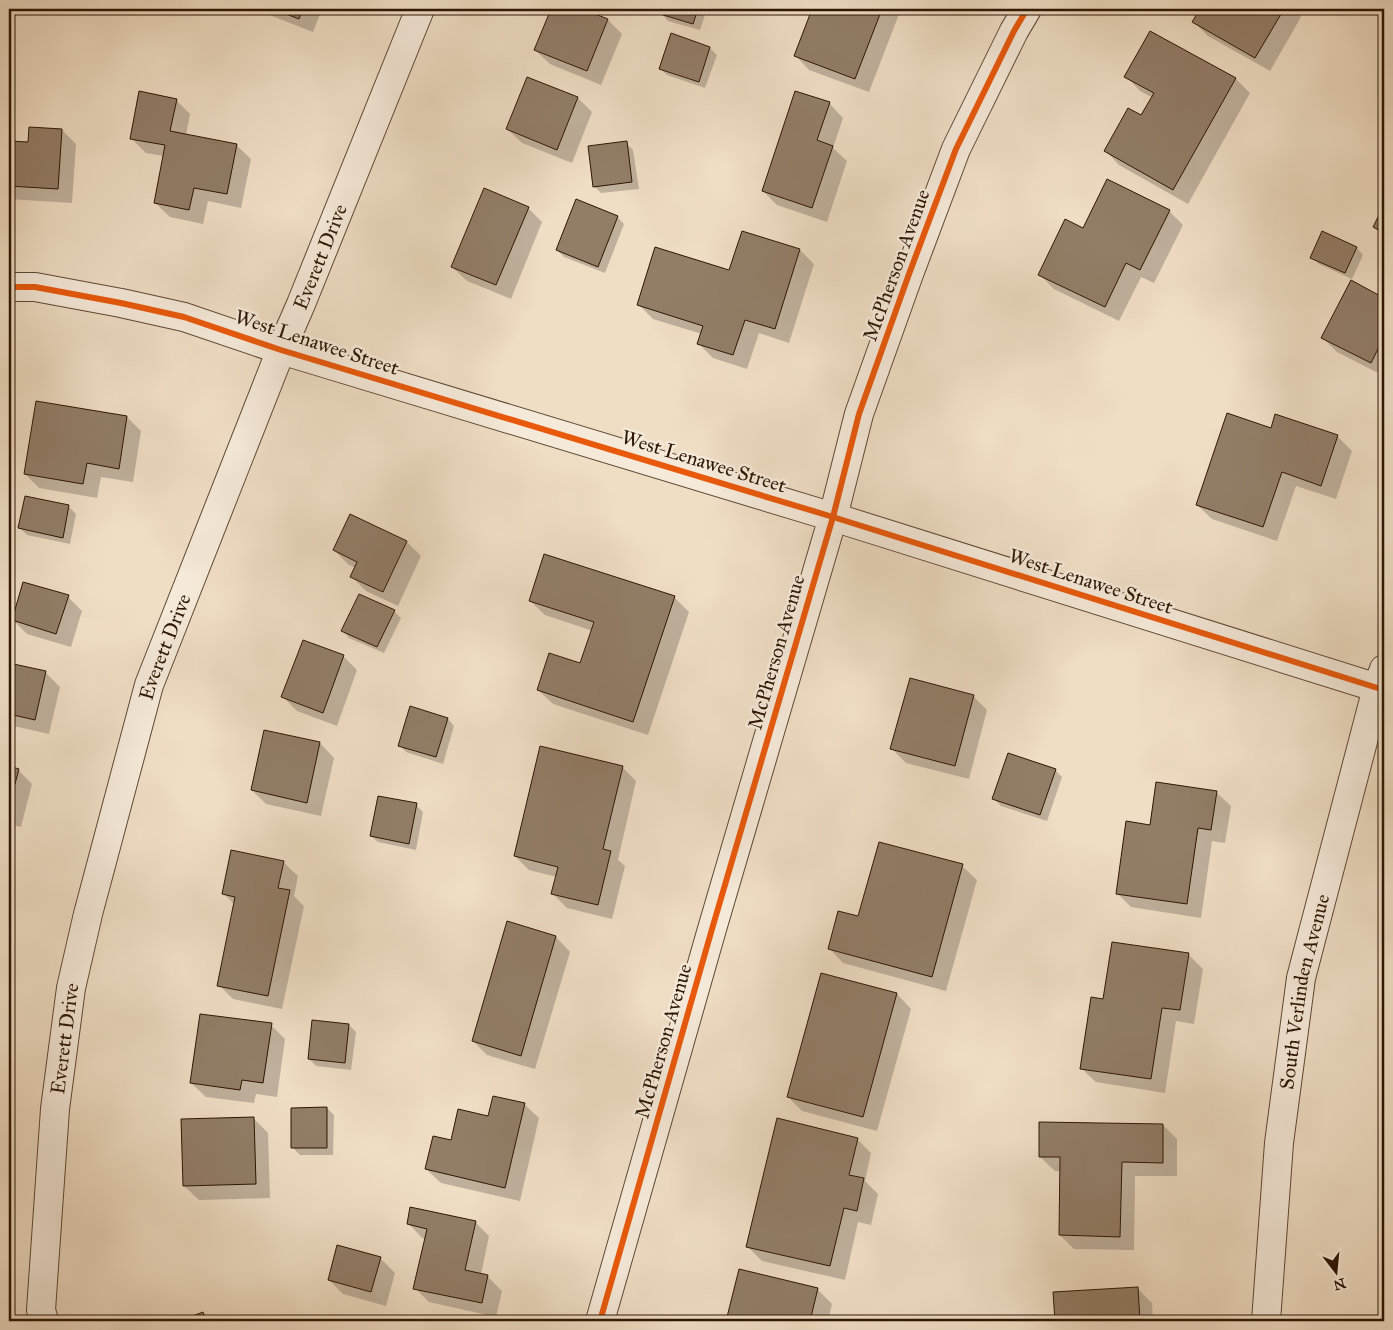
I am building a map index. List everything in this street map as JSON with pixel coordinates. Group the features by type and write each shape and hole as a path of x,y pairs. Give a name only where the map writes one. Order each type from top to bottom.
{"street":[{"name":"Everett Drive","path":"44,1321 42,1310 54,1109 71,988 88,914 149,685 281,350 309,286 420,9"},
{"name":"McPherson Avenue","path":"600,1321 833,517 859,414 956,149 1014,31 1027,9"},
{"name":"West Lenawee Street","path":"9,287 35,287 184,317 281,350 1382,682"},
{"name":"South Verlinden Avenue","path":"1266,1321 1278,1143 1301,978 1382,682"}],"building":[{"path":"273,9 303,9 299,19"},
{"path":"551,9 582,9 608,19 587,71 534,50"},
{"path":"662,9 698,9 693,24 660,14"},
{"path":"812,9 882,9 855,79 794,56"},
{"path":"1200,9 1284,9 1255,58 1192,22"},
{"path":"1150,31 1236,78 1173,190 1104,151 1128,108 1141,115 1154,93 1124,77"},
{"path":"671,33 710,47 699,82 659,69"},
{"path":"527,77 578,97 557,150 506,129"},
{"path":"139,91 177,99 170,131 237,144 227,194 194,188 189,210 154,203 165,145 130,139"},
{"path":"795,91 830,102 817,140 833,146 812,208 762,191"},
{"path":"29,127 62,129 58,189 9,186 9,141 28,142"},
{"path":"627,141 632,182 593,187 588,146"},
{"path":"1107,179 1170,210 1140,270 1126,263 1105,307 1038,275 1065,219 1083,228"},
{"path":"484,188 529,207 496,285 451,267"},
{"path":"576,199 618,216 598,267 556,250"},
{"path":"1384,205 1384,233 1373,227"},
{"path":"742,231 800,249 775,329 745,320 733,355 697,344 703,326 637,305 655,247 729,270"},
{"path":"1322,231 1357,247 1345,273 1310,258"},
{"path":"1351,280 1384,298 1384,337 1371,363 1321,338"},
{"path":"36,401 127,416 119,469 87,463 83,484 24,474"},
{"path":"1227,413 1271,428 1275,414 1338,435 1321,486 1282,472 1263,527 1196,505"},
{"path":"25,496 69,505 63,538 18,528"},
{"path":"350,514 407,541 383,592 350,577 357,562 333,550"},
{"path":"544,554 675,596 633,722 537,690 549,653 580,663 594,622 529,601"},
{"path":"23,582 69,595 56,634 12,620"},
{"path":"359,594 395,610 377,647 341,631"},
{"path":"303,640 344,655 323,713 281,697"},
{"path":"9,663 46,671 35,720 9,714"},
{"path":"910,678 974,695 955,766 890,749"},
{"path":"410,706 448,718 436,757 398,746"},
{"path":"264,730 320,742 307,803 251,790"},
{"path":"540,746 623,766 603,849 611,851 598,905 551,894 558,867 514,856"},
{"path":"1008,753 1056,769 1040,815 992,799"},
{"path":"9,766 19,769 9,806"},
{"path":"1156,782 1217,791 1211,830 1198,828 1187,904 1116,894 1126,821 1150,825"},
{"path":"378,796 417,803 409,844 370,836"},
{"path":"879,842 963,864 932,977 828,949 838,911 858,916"},
{"path":"231,850 284,861 278,888 290,890 268,996 217,986 235,897 222,894"},
{"path":"507,921 556,936 521,1056 472,1041"},
{"path":"1112,942 1189,953 1180,1010 1162,1008 1151,1079 1080,1069 1091,997 1103,999"},
{"path":"821,973 897,993 863,1117 787,1097"},
{"path":"200,1014 272,1023 263,1083 242,1080 240,1090 190,1083"},
{"path":"312,1020 349,1024 345,1063 308,1059"},
{"path":"493,1096 525,1103 505,1188 425,1169 433,1136 451,1140 458,1109 488,1116"},
{"path":"327,1107 327,1148 291,1148 291,1108"},
{"path":"254,1117 256,1184 183,1186 181,1119"},
{"path":"777,1118 858,1138 849,1175 864,1178 857,1211 844,1208 830,1266 746,1247"},
{"path":"1039,1122 1163,1124 1163,1163 1122,1162 1120,1237 1059,1235 1060,1157 1039,1157"},
{"path":"410,1207 476,1221 465,1270 488,1275 482,1303 413,1289 427,1229 407,1224"},
{"path":"337,1245 381,1257 371,1292 328,1280"},
{"path":"739,1269 818,1288 810,1321 726,1321"},
{"path":"1138,1287 1140,1321 1055,1321 1053,1292"},
{"path":"203,1312 207,1321 179,1321"}],"cycle path":[{"path":"600,1321 712,929 833,517 859,414 956,149 1014,31 1027,9"},
{"path":"9,287 35,287 184,317 281,350 833,517 1384,690"}]}
